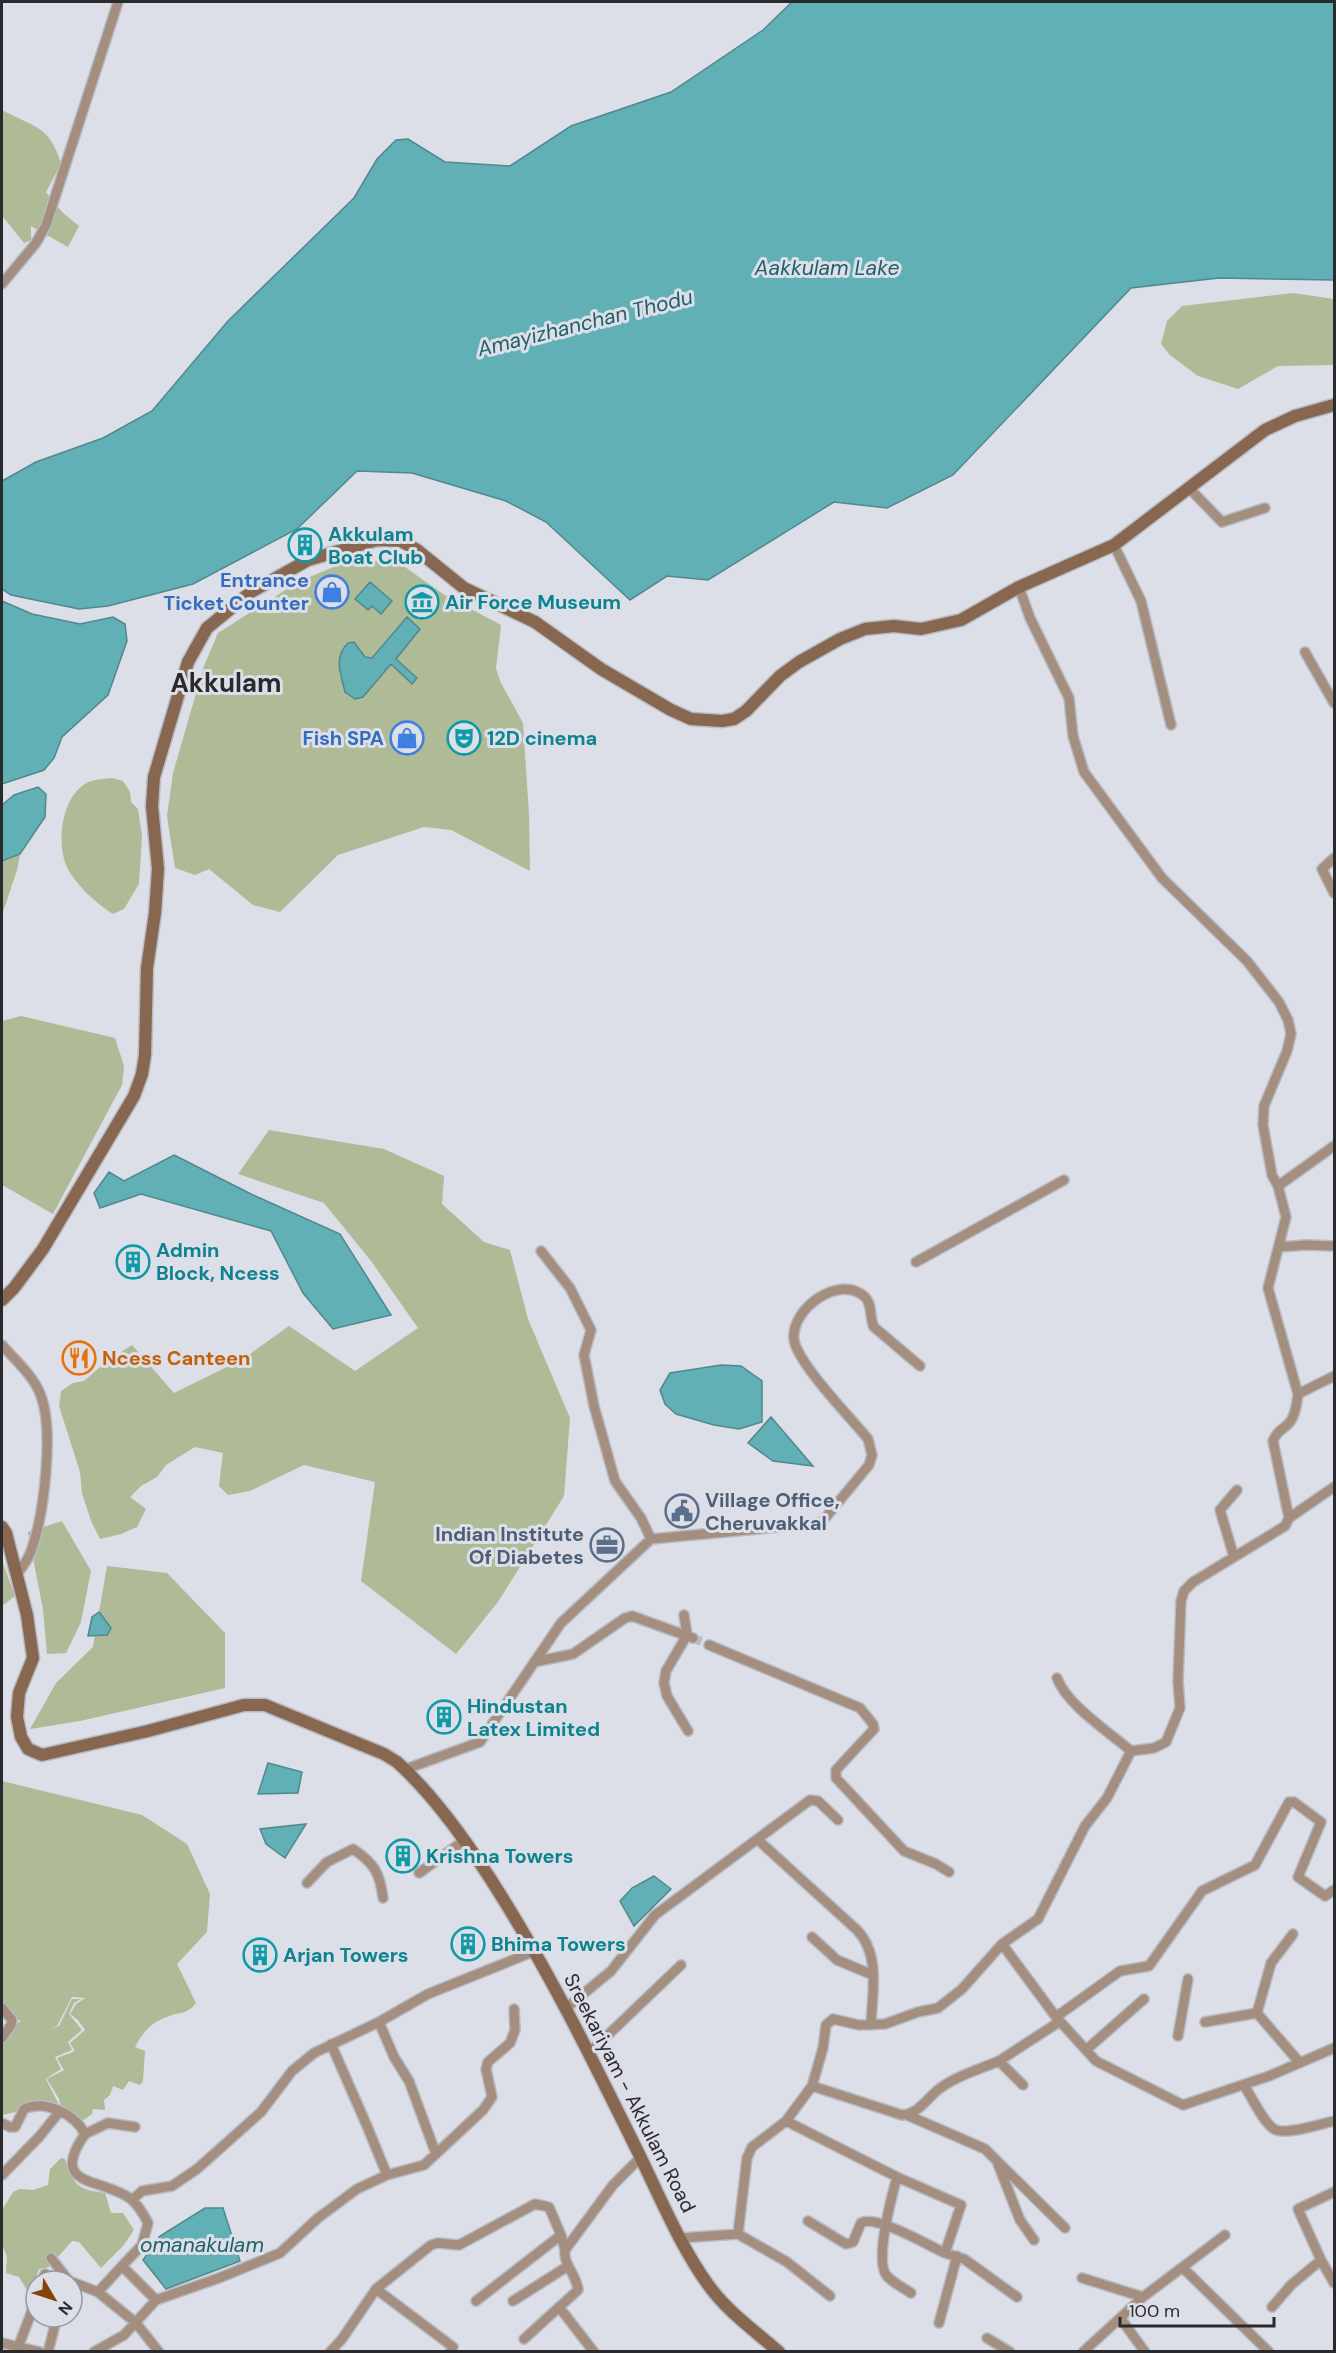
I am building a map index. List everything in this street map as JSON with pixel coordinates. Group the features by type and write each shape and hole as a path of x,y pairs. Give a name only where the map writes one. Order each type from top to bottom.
{"main road":[{"path":"2,1300 14,1288 43,1249 134,1096 142,1074 145,1055 147,968 155,913 158,869 152,806 154,777 188,662 207,628 251,592 308,560 377,540 401,541 417,550 464,588 535,622 601,669 671,710 691,719 722,722 734,719 746,711 780,676 799,662 840,639 865,629 894,626 921,628 961,620 1019,587 1114,545 1265,430 1295,416 1335,405"},
{"name":"Sreekariyam - Akkulam Road","path":"2,1527 6,1533 27,1615 33,1658 20,1692 17,1717 21,1737 27,1749 42,1755 148,1731 243,1705 265,1705 384,1754 406,1770 465,1840 535,1951 566,2008 639,2158 709,2286 728,2307 779,2352"}],"street":[{"path":"2,285 36,243 46,225 118,2"},
{"path":"1189,488 1222,522 1265,508"},
{"path":"1114,545 1141,601 1171,725"},
{"path":"1019,587 1030,618 1069,698 1073,736 1084,772 1162,878 1247,961 1279,1002 1288,1020 1291,1034 1287,1051 1264,1106 1263,1125 1272,1175 1278,1186 1286,1217 1268,1288 1298,1394 1291,1422 1278,1431 1273,1441 1289,1518"},
{"path":"1305,652 1332,699"},
{"path":"1332,699 1335,686"},
{"path":"1335,858 1322,869 1335,893"},
{"path":"1278,1186 1335,1146"},
{"path":"916,1262 1064,1180"},
{"path":"1279,1247 1335,1246"},
{"path":"541,1251 570,1288 591,1330 584,1355 594,1406 615,1480 641,1518 651,1539"},
{"path":"406,1770 480,1742 561,1623 651,1539 821,1523 869,1465 872,1455 868,1439 802,1359 794,1340 799,1320 809,1306 826,1293 849,1289 864,1297 869,1302 874,1327 920,1366"},
{"path":"2,1345 32,1379 41,1394 46,1413 47,1453 41,1506 31,1552 17,1575"},
{"path":"1298,1394 1335,1376"},
{"path":"1234,1557 1220,1510 1237,1490"},
{"path":"1057,1678 1062,1689 1076,1706 1131,1751 1154,1748 1166,1742 1178,1718 1180,1708 1179,1611 1184,1591 1193,1582 1285,1526 1289,1518 1332,1492"},
{"path":"684,1615 690,1636"},
{"path":"534,1662 573,1654 625,1618 632,1616 690,1636"},
{"path":"688,1731 667,1696 664,1683 666,1671 690,1636"},
{"path":"708,1645 860,1708 873,1724 874,1729 836,1770 836,1778 904,1851 949,1872"},
{"path":"738,2234 747,2158 752,2147 786,2121 812,2086 823,2048 826,2025 833,2019 859,2025 885,2024 918,2012 938,2008 962,1989 1002,1944 1038,1919 1085,1826 1107,1798 1131,1751"},
{"path":"566,2008 611,1971 655,1915 813,1799 824,1805 838,1820"},
{"path":"907,2115 921,2107 939,2089 951,2081 999,2061 1120,1971 1149,1966 1202,1891 1255,1864 1289,1802 1294,1802 1321,1822 1298,1876 1325,1896 1335,1890"},
{"path":"757,1839 863,1937 871,1951 873,1975 871,2025"},
{"path":"419,1873 465,1840"},
{"path":"308,1883 327,1862 353,1849 364,1856 380,1876 383,1898"},
{"path":"1257,2013 1271,1963 1293,1934"},
{"path":"812,1937 837,1960 873,1975"},
{"path":"1002,1944 1058,2019 1096,2061 1183,2105 1244,2085 1335,2048"},
{"path":"132,2200 142,2191 172,2186 197,2169 261,2112 292,2071 314,2053 379,2022 428,1994 535,1951"},
{"path":"588,2054 681,1965"},
{"path":"1178,2036 1188,1978"},
{"path":"1086,2050 1144,1999"},
{"path":"2,2008 12,2020 2,2038"},
{"path":"94,2352 124,2335 156,2300 280,2253 342,2199 387,2175 424,2165 483,2109 492,2097 486,2069 488,2062 510,2043 514,2030 514,2009"},
{"path":"1205,2022 1257,2013"},
{"path":"1257,2013 1300,2063"},
{"path":"379,2022 394,2057 413,2089 436,2154"},
{"path":"331,2044 387,2175"},
{"path":"999,2061 1023,2085"},
{"path":"1244,2085 1275,2130 1288,2131 1335,2121"},
{"path":"812,2086 907,2115 980,2146 1065,2228"},
{"path":"2,2123 15,2127 19,2122 20,2114 30,2106 60,2111 85,2134"},
{"path":"2,2175 39,2137 60,2111"},
{"path":"786,2121 897,2177 961,2205 945,2253"},
{"path":"98,2292 142,2245 148,2223 132,2200 86,2180 74,2169 71,2156 85,2134 108,2123 135,2127"},
{"path":"565,2250 613,2186 639,2158"},
{"path":"997,2161 1020,2220 1035,2240"},
{"path":"897,2177 885,2225 885,2272 911,2293"},
{"path":"1335,2192 1298,2209 1321,2260 1335,2283"},
{"path":"330,2352 342,2339 376,2289 431,2245 438,2243 459,2245 534,2204 546,2204 549,2206 561,2235 565,2260 578,2282 578,2289 524,2339"},
{"path":"807,2221 846,2244 853,2242 861,2223 866,2221 885,2225 972,2264 1017,2297"},
{"path":"681,2238 738,2234 787,2262 830,2296"},
{"path":"476,2301 561,2235"},
{"path":"1083,2352 1143,2297 1225,2235"},
{"path":"939,2323 957,2256"},
{"path":"51,2258 60,2269"},
{"path":"1272,2307 1291,2284 1321,2260"},
{"path":"122,2266 156,2300"},
{"path":"513,2301 568,2266"},
{"path":"1183,2268 1269,2352"},
{"path":"1082,2278 1143,2297"},
{"path":"84,2287 98,2292 136,2323 159,2352"},
{"path":"376,2289 453,2347 450,2352"},
{"path":"559,2307 594,2352"},
{"path":"1121,2319 1145,2352"},
{"path":"19,2346 26,2329"},
{"path":"48,2352 54,2329"},
{"path":"987,2338 1010,2352"},
{"path":"2,2343 40,2352"}],"green space":[{"path":"2,110 46,134 57,151 61,164 46,192 62,212 79,226 68,247 31,226 31,240 24,243 4,218 2,219"},
{"path":"1293,293 1334,299 1334,365 1278,366 1238,389 1198,376 1170,355 1161,344 1167,321 1182,306"},
{"path":"350,560 398,562 443,594 501,625 496,668 500,681 523,723 530,871 451,830 424,827 338,855 280,912 253,905 209,869 195,875 175,868 167,816 173,773 204,666 218,633 298,582"},
{"path":"112,778 123,781 130,792 131,802 138,809 142,836 139,884 124,909 113,914 100,905 77,882 68,869 62,849 65,814 74,794 88,782"},
{"path":"20,854 17,870 2,915 2,861"},
{"path":"21,1016 115,1038 124,1066 122,1085 53,1214 2,1185 2,1021"},
{"path":"269,1130 384,1149 444,1176 442,1204 484,1242 510,1250 528,1319 570,1418 564,1496 498,1602 456,1654 361,1581 375,1482 304,1465 250,1491 228,1495 219,1486 223,1453 195,1447 166,1465 157,1477 141,1486 130,1497 146,1509 137,1527 100,1539 91,1521 82,1493 80,1472 59,1406 61,1391 73,1383 84,1381 107,1361 132,1345 174,1393 243,1359 289,1326 355,1371 418,1328 371,1261 324,1203 238,1174"},
{"path":"62,1521 91,1571 81,1622 66,1653 47,1654 43,1610 28,1532"},
{"path":"2,1560 15,1596 2,1606"},
{"path":"107,1566 167,1573 225,1633 225,1688 80,1721 30,1729 56,1683 93,1647"},
{"path":"2,1781 142,1815 187,1844 210,1894 207,1932 177,1964 196,2003 186,2012 162,2019 148,2029 135,2047 145,2051 143,2081 140,2085 129,2081 123,2090 113,2086 110,2095 104,2100 105,2110 93,2109 92,2114 84,2120 61,2110 59,2099 47,2079 64,2070 57,2058 75,2051 70,2043 85,2030 70,2014 76,2004 85,1998 72,1997 57,2026 48,2030 59,2026 72,1999 81,1999 74,2003 69,2014 82,2030 68,2042 72,2050 55,2057 61,2069 46,2079 58,2103 58,2110 20,2111 2,2115 2,2042 18,2022 21,2022 2,2004"},
{"path":"61,2158 65,2159 74,2181 82,2188 105,2193 111,2213 123,2213 134,2230 123,2246 101,2268 79,2242 72,2241 49,2267 24,2269 24,2285 19,2277 6,2273 7,2257 2,2245 2,2210 13,2192 20,2189 33,2190 48,2185 50,2169"}],"water":[{"name":"Aakkulam Lake","path":"792,2 1334,2 1334,280 1219,278 1131,288 953,475 887,508 834,502 708,580 667,576 630,600 546,522 506,501 412,473 357,471 297,529 193,584 108,606 79,609 11,595 2,589 2,481 36,462 103,438 152,411 228,321 354,198 377,159 396,140 408,139 445,162 510,166 571,126 671,92 763,30"},
{"path":"370,582 392,601 381,614 372,606 368,610 355,599"},
{"path":"2,601 32,614 80,624 113,617 125,624 127,641 108,695 62,737 54,758 44,770 2,784"},
{"path":"407,617 420,629 396,659 417,678 412,684 391,664 363,697 355,699 345,692 339,660 343,649 348,643 354,642 365,657 372,658"},
{"path":"38,787 46,794 45,817 20,854 2,861 2,805 14,795"},
{"path":"174,1155 251,1194 340,1234 391,1315 333,1329 303,1293 271,1231 141,1194 100,1208 94,1193 109,1172 124,1181"},
{"path":"721,1365 741,1366 762,1381 762,1422 739,1429 714,1425 676,1414 665,1404 660,1390 670,1373"},
{"path":"771,1417 813,1466 773,1461 748,1443"},
{"path":"99,1612 111,1628 107,1635 88,1636 92,1617"},
{"path":"268,1763 302,1772 298,1793 258,1794"},
{"path":"306,1824 285,1858 266,1844 260,1829"},
{"path":"654,1876 671,1889 634,1926 620,1901 632,1888"},
{"name":"omanakulam","path":"205,2208 223,2208 240,2261 166,2289 143,2260 160,2236"}],"tunnel":[{"path":"693,1638 709,1645"}],"place":[{"name":"Akkulam Boat Club","path":"305,545"},
{"name":"Entrance Ticket Counter","path":"332,592"},
{"name":"Air Force Museum","path":"422,602"},
{"name":"Fish SPA","path":"407,738"},
{"name":"12D cinema","path":"464,738"},
{"name":"Admin Block, Ncess","path":"133,1262"},
{"name":"Ncess Canteen","path":"79,1358"},
{"name":"Village Office, Cheruvakkal","path":"682,1511"},
{"name":"Indian Institute Of Diabetes","path":"607,1545"},
{"name":"Hindustan Latex Limited","path":"444,1717"},
{"name":"Krishna Towers","path":"403,1856"},
{"name":"Bhima Towers","path":"468,1944"},
{"name":"Arjan Towers","path":"260,1955"}],"district":[{"name":"Akkulam","path":"226,683"}],"water label":[{"name":"Amayizhanchan Thodu","path":"585,323"}]}
